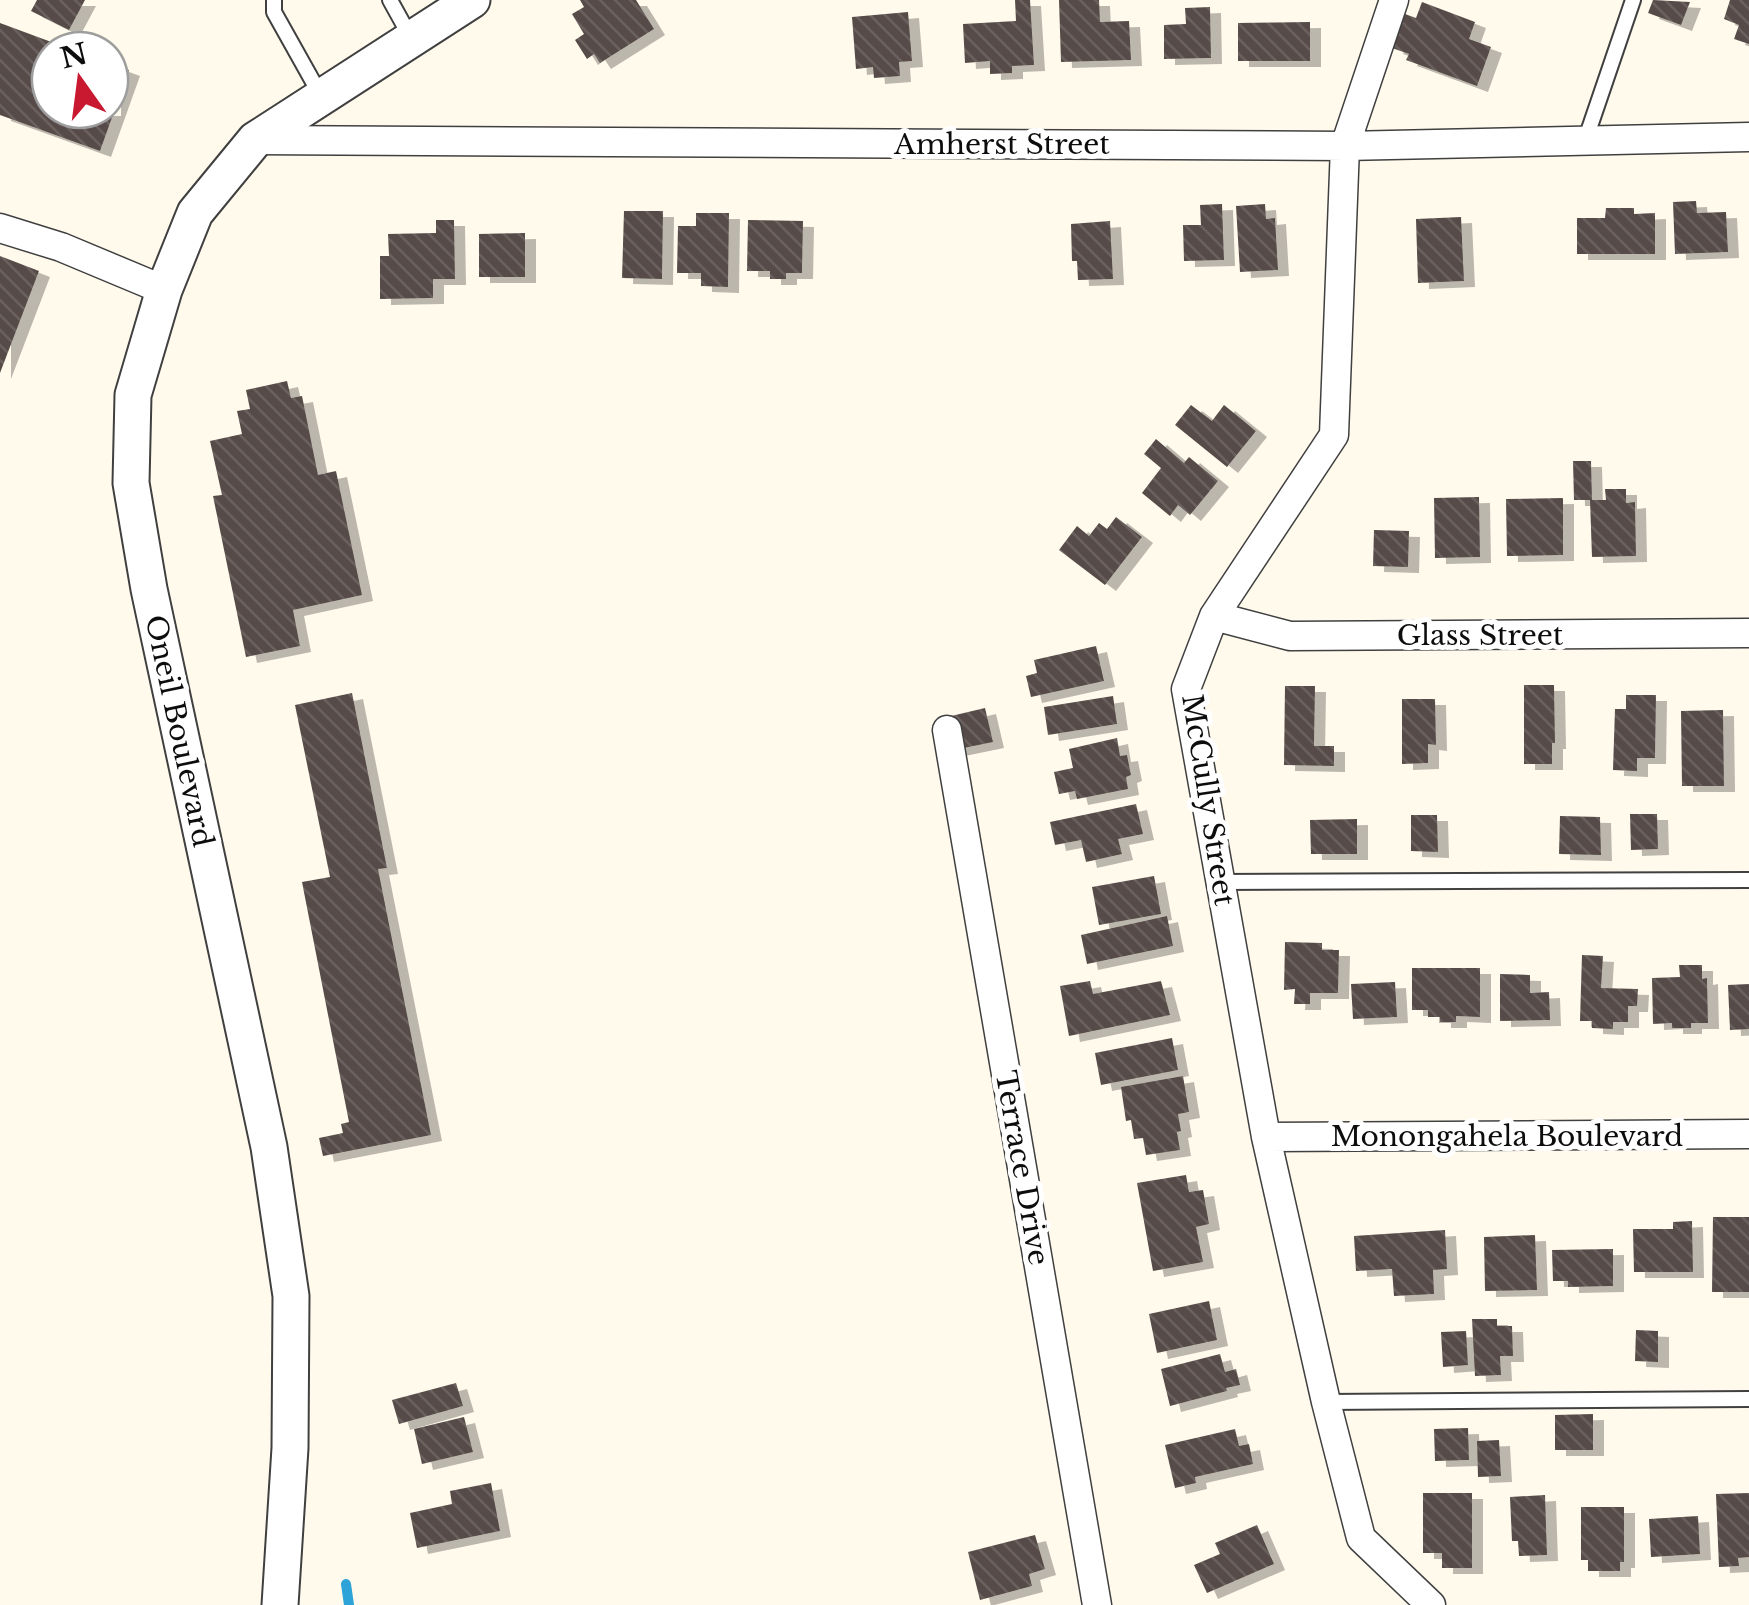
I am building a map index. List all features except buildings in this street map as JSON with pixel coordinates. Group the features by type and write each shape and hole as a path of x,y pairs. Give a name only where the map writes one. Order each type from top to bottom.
{"street":[{"name":"Oneil Boulevard","path":"280,1605 290,1448 290,1296 269,1147 149,589 132,483 133,395 164,290 194,213 255,140 472,0"},
{"name":"McCully Street","path":"1394,0 1345,146 1334,435 1214,616 1186,689 1266,1137 1326,1402 1362,1538 1431,1605"},
{"name":"Amherst Street","path":"255,140 1345,146 1749,137"},
{"path":"0,228 61,247 164,290"},
{"name":"Glass Street","path":"1214,616 1290,636 1749,633"},
{"name":"Terrace Drive","path":"947,730 1097,1605"},
{"name":"Monongahela Boulevard","path":"1266,1137 1749,1134"}],"lane":[{"path":"274,0 274,12 320,96"},
{"path":"390,0 412,39"},
{"path":"1585,140 1633,0"},
{"path":"1220,882 1749,880"},
{"path":"1326,1402 1749,1399"}],"waterway":[{"path":"346,1584 349,1605"}]}
